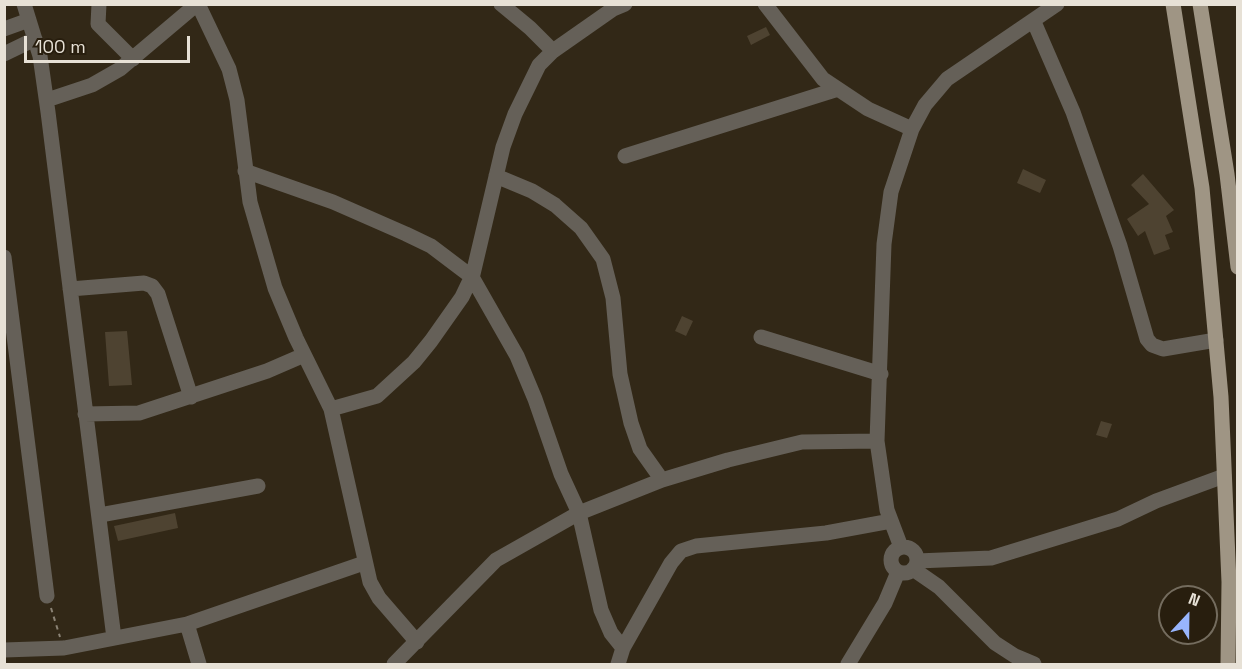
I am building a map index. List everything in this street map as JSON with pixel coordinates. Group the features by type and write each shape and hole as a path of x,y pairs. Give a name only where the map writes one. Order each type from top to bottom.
{"main road":[{"path":"1173,4 1202,188 1216,340 1229,582 1228,664"},
{"path":"1200,4 1232,173 1238,267"}],"street":[{"path":"24,4 35,39 47,100 114,639"},
{"path":"99,4 98,24 133,59"},
{"path":"47,100 92,85 133,59 197,4 229,69 237,100 250,202 275,288 304,355 331,409 361,538 364,563 379,598 417,642"},
{"path":"501,4 553,51"},
{"path":"331,409 377,396 431,341 462,297 472,277 487,224 496,176 515,114 539,65 553,51 613,9 625,4"},
{"path":"765,4 823,79 876,113 912,129"},
{"path":"901,547 886,510 877,441 886,216 891,192 912,129 925,105 947,79 1034,22 1057,4"},
{"path":"4,29 29,20"},
{"path":"1034,22 1073,112 1120,246 1147,339 1152,345 1163,349 1216,340"},
{"path":"4,54 35,39"},
{"path":"625,156 838,89"},
{"path":"245,171 333,202 406,234 431,246 472,277 517,356 561,474 579,513 600,610 611,633 622,648"},
{"path":"496,176 532,191 555,205 581,228 603,259 614,298 620,374 631,423 640,449 662,480"},
{"path":"4,257 47,596"},
{"path":"70,289 144,283 153,286 158,294 191,397"},
{"path":"761,337 881,374"},
{"path":"85,414 139,413 191,397 304,355"},
{"path":"394,664 496,560 579,513 662,480 802,442 877,441"},
{"path":"910,568 991,558 1118,519 1156,501 1224,476"},
{"path":"100,515 258,486"},
{"path":"618,664 622,648 671,563 681,551 696,546 826,533 891,521"},
{"path":"848,664 885,603 910,568 913,550 901,547 895,550 891,562 910,568 939,587 995,643 1015,656 1034,664"},
{"path":"4,650 64,648 187,624 364,563"},
{"path":"187,624 199,664"}],"path":[{"path":"47,596 64,648"}],"building":[{"path":"766,27 770,35 751,45 747,36"},
{"path":"1023,169 1046,180 1040,193 1017,183"},
{"path":"1143,174 1174,210 1166,216 1173,232 1165,235 1170,249 1154,255 1145,231 1138,236 1127,219 1149,204 1131,185"},
{"path":"682,316 693,321 686,336 675,331"},
{"path":"127,331 132,385 109,386 105,332"},
{"path":"1101,421 1112,424 1107,438 1096,435"},
{"path":"175,513 178,528 118,541 114,526"}]}
